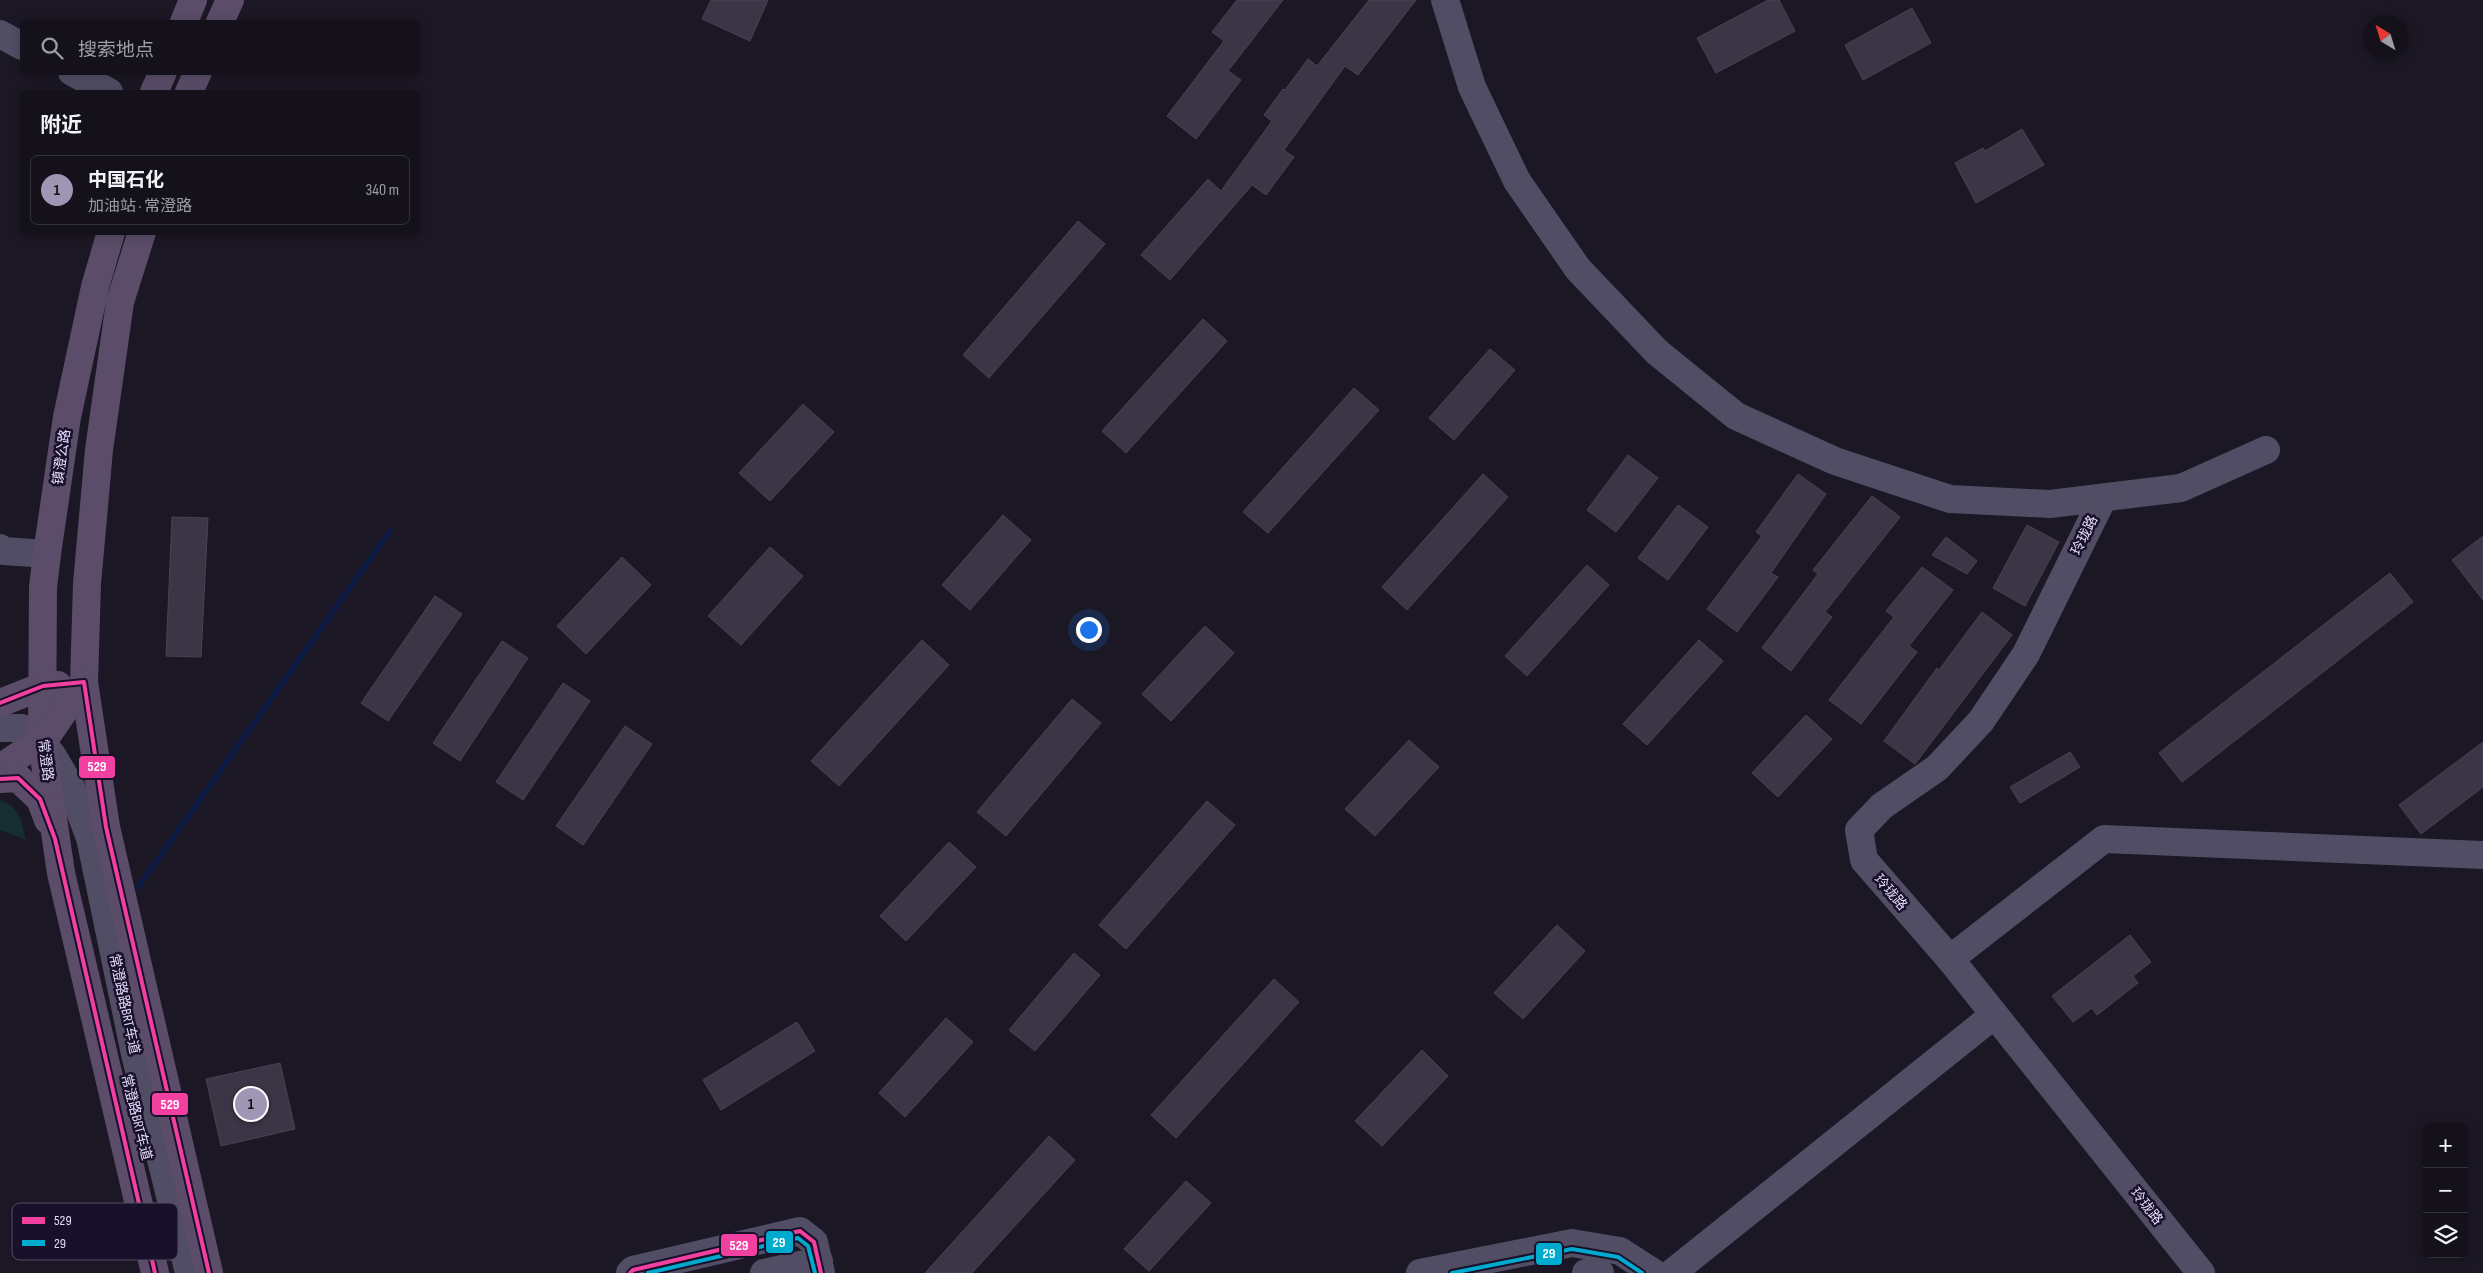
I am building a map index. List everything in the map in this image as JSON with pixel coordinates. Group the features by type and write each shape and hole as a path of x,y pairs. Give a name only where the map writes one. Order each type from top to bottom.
{"main road":[{"path":"185,20 193,0"},
{"path":"221,20 230,0"},
{"path":"155,90 162,75"},
{"path":"190,90 197,75"},
{"name":"镇澄公路","path":"43,686 43,587 67,417 95,286 110,235"},
{"path":"141,235 120,302 99,450 87,584 84,682 106,827 209,1273"},
{"path":"0,703 43,686 84,682"},
{"path":"0,768 84,682"},
{"name":"常澄路","path":"43,686 22,745 49,789 55,839 139,1203"},
{"path":"0,779 18,778 40,799 55,839"},
{"name":"常澄路","path":"152,1260 155,1273"}],"street":[{"path":"1446,0 1472,87 1517,182 1578,269 1656,352 1736,416 1835,461 1950,499 2050,504 2181,488 2266,450"},
{"path":"0,34 20,45"},
{"path":"78,75 105,90"},
{"name":"玲珑路","path":"2103,498 2026,654 1981,721 1937,768 1882,806 1859,830 1864,860 1950,959 2201,1273"},
{"path":"0,548 4,551 47,554"},
{"name":"常澄路路BRT车道","path":"0,728 22,728 22,745 52,754 71,787 90,838 135,1054 172,1203"},
{"name":"常澄路BRT车道","path":"49,789 70,837 158,1203"},
{"path":"1950,959 2104,839 2483,855"},
{"path":"1672,1273 1994,1015"},
{"name":"常澄路路BRT车道","path":"178,1228 189,1273"},
{"path":"630,1273 632,1270 800,1232 814,1242 820,1267 764,1273"},
{"path":"1420,1273 1572,1243 1620,1251 1654,1273"},
{"name":"常澄路BRT车道","path":"172,1260 175,1273"},
{"path":"1586,1273 1600,1273"}],"green space":[{"path":"0,800 16,811 26,840 0,830"}],"building":[{"path":"711,0 768,0 750,41 702,19"},
{"path":"1237,0 1283,0 1228,71 1241,80 1196,139 1167,116 1224,41 1212,32"},
{"path":"1369,0 1416,0 1358,75 1345,66 1284,150 1294,157 1266,195 1252,185 1170,280 1141,255 1208,179 1221,191 1272,121 1264,115 1283,89 1285,90 1308,59 1317,66"},
{"path":"1768,0 1779,0 1795,31 1716,73 1697,38"},
{"path":"1912,8 1931,43 1863,80 1845,45"},
{"path":"2022,129 2044,165 1976,203 1955,163 1983,148 1985,151"},
{"path":"1078,221 1105,244 989,378 963,355"},
{"path":"1203,319 1227,341 1126,453 1102,431"},
{"path":"1490,349 1515,370 1454,440 1429,418"},
{"path":"1354,388 1379,410 1268,533 1243,512"},
{"path":"803,404 834,432 770,501 739,473"},
{"path":"1628,455 1658,478 1616,532 1587,510"},
{"path":"1483,474 1508,497 1407,610 1382,587"},
{"path":"1798,474 1826,494 1771,573 1778,577 1737,632 1707,609 1762,536 1756,532"},
{"path":"1872,496 1900,517 1825,612 1832,617 1791,671 1762,648 1818,574 1813,570"},
{"path":"1678,505 1708,527 1668,580 1638,558"},
{"path":"1003,515 1031,540 970,610 942,585"},
{"path":"172,517 208,518 201,657 166,656"},
{"path":"2027,525 2059,542 2025,606 1993,588"},
{"path":"2483,536 2483,600 2452,560"},
{"path":"1946,537 1977,561 1967,574 1932,555"},
{"path":"770,547 803,576 741,645 708,616"},
{"path":"622,557 651,585 586,654 557,626"},
{"path":"1587,565 1609,585 1527,676 1505,656"},
{"path":"1922,567 1953,590 1909,646 1917,652 1861,724 1829,700 1894,617 1886,611"},
{"path":"2390,573 2413,602 2182,782 2159,753"},
{"path":"435,596 462,614 388,721 361,703"},
{"path":"1982,612 2012,635 1915,764 1884,741 1937,668 1939,670"},
{"path":"1205,626 1234,653 1171,721 1142,694"},
{"path":"922,640 949,665 839,786 811,761"},
{"path":"1699,640 1723,661 1647,745 1623,724"},
{"path":"502,641 528,658 460,761 433,743"},
{"path":"563,683 590,701 523,800 496,782"},
{"path":"1072,699 1101,723 1006,836 977,812"},
{"path":"1806,715 1832,739 1778,797 1752,773"},
{"path":"625,726 652,744 583,845 556,826"},
{"path":"1409,740 1439,767 1375,836 1345,809"},
{"path":"2483,742 2483,787 2421,834 2399,805"},
{"path":"2070,752 2080,767 2020,803 2010,787"},
{"path":"1207,801 1235,825 1126,949 1099,925"},
{"path":"949,842 976,867 906,941 880,916"},
{"path":"1557,925 1585,951 1523,1019 1494,993"},
{"path":"2130,935 2151,962 2133,976 2138,983 2097,1015 2092,1008 2073,1022 2052,996"},
{"path":"1074,953 1100,975 1035,1051 1009,1030"},
{"path":"1274,979 1299,1002 1176,1138 1151,1115"},
{"path":"946,1018 973,1042 905,1117 879,1093"},
{"path":"797,1022 815,1051 721,1110 703,1080"},
{"path":"1422,1050 1448,1076 1382,1146 1355,1121"},
{"path":"280,1063 295,1129 221,1146 206,1079"},
{"path":"1049,1136 1075,1160 972,1273 925,1273"},
{"path":"1186,1181 1211,1203 1149,1271 1124,1249"}],"waterway":[{"path":"138,887 390,531"}],"transit line":[{"name":"529","path":"0,703 43,686 84,682 106,827 209,1273"},
{"name":"529","path":"0,779 18,778 40,799 55,839 139,1203"},
{"name":"529","path":"630,1273 633,1270 800,1231 814,1242 821,1273"},
{"name":"29","path":"648,1273 798,1238 808,1246 815,1273"},
{"name":"29","path":"1452,1273 1572,1249 1618,1257 1642,1273"},
{"name":"529","path":"152,1260 155,1273"}],"place":[{"name":"中国石化","path":"251,1104"}]}
